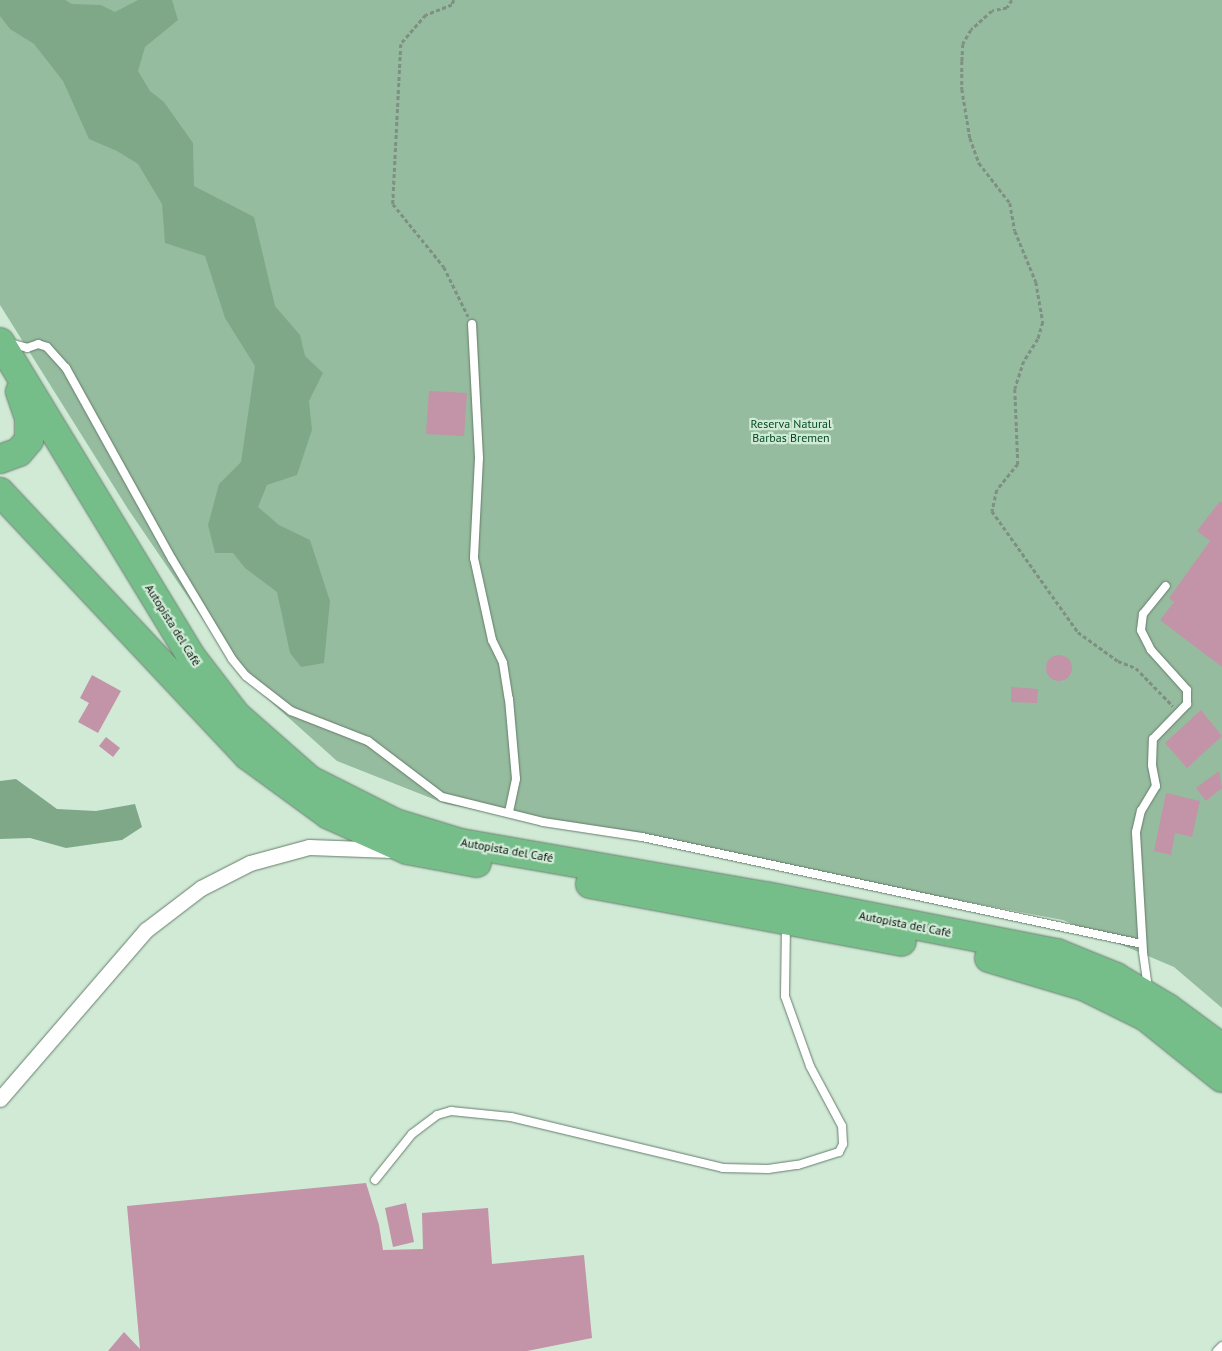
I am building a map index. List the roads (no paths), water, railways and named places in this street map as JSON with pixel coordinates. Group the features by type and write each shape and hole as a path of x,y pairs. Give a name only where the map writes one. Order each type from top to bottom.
{"highway":[{"path":"0,341 29,418 30,434 19,452 0,459"},
{"name":"Autopista del Café","path":"0,341 190,655 236,715 310,780 395,823 461,843 766,896 1057,953 1116,977 1150,997 1222,1048"},
{"name":"Autopista del Café","path":"0,492 248,756 329,815 406,850 1011,962 1083,986 1146,1018 1222,1078"}],"street":[{"path":"0,1099 146,930 201,888 250,863 309,847 406,850"}],"lane":[{"path":"472,324 479,458 474,558 492,640 503,663 509,699 516,779 508,812"},
{"path":"0,341 27,348 38,344 48,347 56,355 172,559 232,659 251,681 291,711 368,741 442,797 469,806 508,812 543,822 642,837 1142,944"},
{"path":"1150,997 1142,944 1136,832 1141,811 1156,786 1152,765 1153,739 1187,704 1187,690 1151,650 1141,630 1143,614 1166,586"},
{"path":"376,1180 412,1134 437,1115 451,1111 511,1117 723,1168 768,1170 798,1165 839,1152 843,1144 842,1126 810,1066 785,996 786,921"},
{"path":"1217,1351 1222,1346"}],"park label":[{"name":"Reserva Natural Barbas Bremen","path":"791,431"}]}
